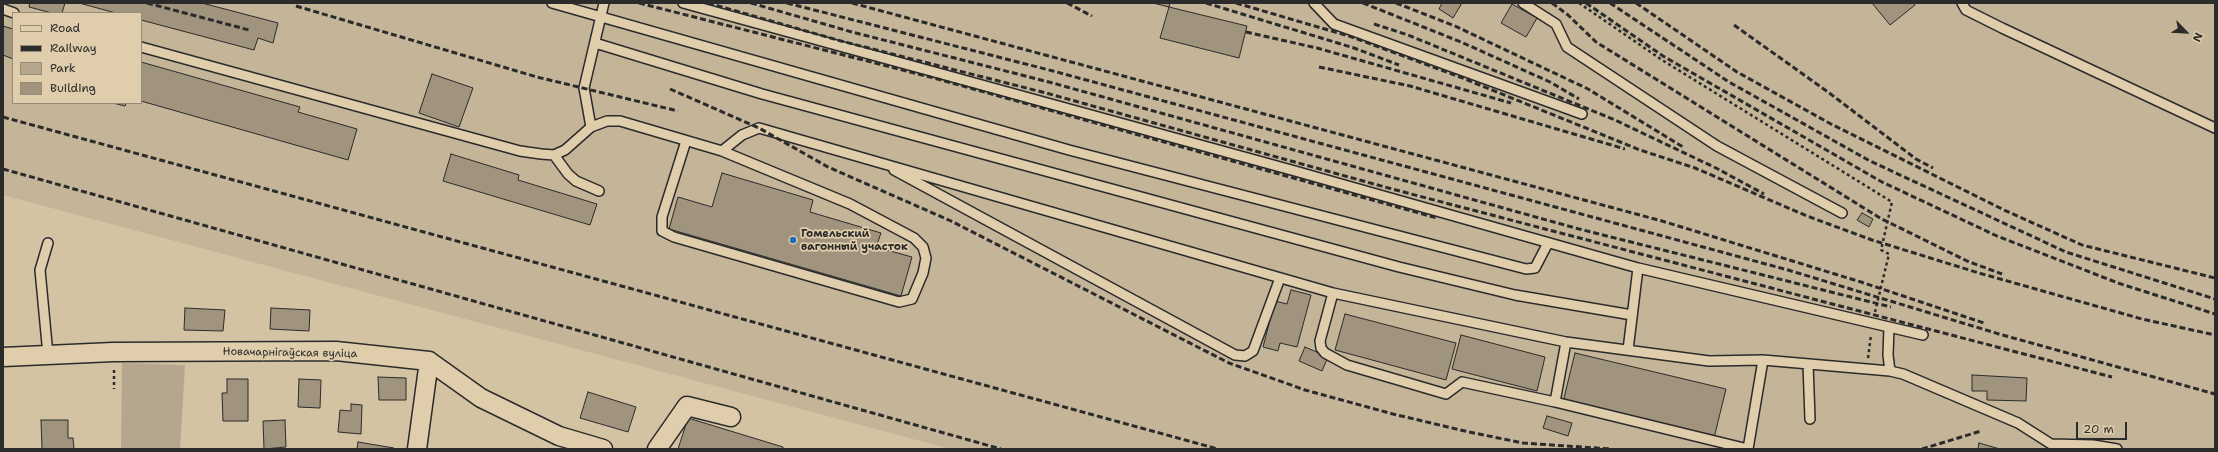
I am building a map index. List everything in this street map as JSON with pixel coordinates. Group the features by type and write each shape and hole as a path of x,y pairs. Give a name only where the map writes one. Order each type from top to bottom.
{"street":[{"name":"Новачарнігаўская вуліца","path":"3,356 113,352 336,351 429,361 481,398 559,436 603,449"},
{"path":"416,449 429,361"},
{"path":"657,449 687,406 732,417"}],"lane":[{"path":"552,3 1069,150 1526,269 1535,268 1548,243"},
{"path":"591,127 584,88 604,3"},
{"path":"683,3 1295,171 1638,268 1923,335"},
{"path":"1314,3 1334,24 1582,114"},
{"path":"1523,3 1556,24 1567,46 1716,146 1842,213"},
{"path":"1962,3 1966,10 2002,28 2215,128"},
{"path":"594,43 762,94 1399,267 1515,295 1632,315"},
{"path":"142,47 520,151 554,155 565,150 591,127 607,121 620,121 722,151 850,204 914,238 922,247 926,258 924,273 912,299 899,302 674,237 662,231 662,217 686,141"},
{"path":"722,151 742,135 759,128 1333,293 1566,342 1709,361 1763,360 1890,371 1902,374 2018,423 2052,446 2093,445 2117,449"},
{"path":"554,155 568,174 576,181 599,191"},
{"path":"878,162 1235,355 1245,356 1253,351 1280,278"},
{"path":"48,243 40,270 48,355"},
{"path":"1628,350 1638,268"},
{"path":"1333,293 1320,341 1321,348 1325,353 1346,365 1446,394 1462,382 1555,402 1748,449 1763,360"},
{"path":"1889,327 1888,355 1890,371"},
{"path":"1555,402 1566,342"},
{"path":"1808,364 1810,420"}],"path":[{"path":"1580,3 1662,60 1892,202 1881,250 1889,254 1873,323 1867,368"}],"shaded area":[{"path":"3,3 2215,3 2215,449 950,449 3,195"}],"green space":[{"path":"122,363 185,365 180,449 121,449"}],"building":[{"path":"30,3 65,3 62,12 48,12 29,7"},
{"path":"79,3 202,3 278,23 273,43 258,38 254,50 142,20 142,12 112,12"},
{"path":"1153,3 1170,3 1169,7"},
{"path":"1442,3 1462,3 1453,18 1439,9"},
{"path":"1872,3 1914,3 1915,5 1890,25"},
{"path":"1512,4 1537,18 1526,37 1501,23"},
{"path":"1169,7 1247,26 1239,58 1160,38"},
{"path":"3,26 12,29 12,59 3,55"},
{"path":"142,62 300,107 298,112 357,129 348,160 142,101"},
{"path":"432,74 473,88 459,127 419,113"},
{"path":"451,154 519,175 518,180 597,204 590,225 443,181"},
{"name":"Гомельский вагонный участок","path":"722,173 813,200 810,212 881,233 876,247 912,257 901,296 669,229 678,197 712,207"},
{"path":"1862,213 1873,219 1869,227 1857,220"},
{"path":"1291,290 1311,295 1297,347 1280,343 1278,351 1263,347 1275,301 1287,304"},
{"path":"185,308 225,310 223,331 184,330"},
{"path":"271,308 310,310 309,331 270,329"},
{"path":"1345,314 1456,343 1446,380 1335,350"},
{"path":"1461,335 1545,357 1537,391 1452,369"},
{"path":"1305,347 1328,357 1322,371 1299,361"},
{"path":"1575,353 1726,389 1714,438 1563,402"},
{"path":"1972,375 2027,378 2026,401 1987,400 1987,391 1972,391"},
{"path":"378,377 406,378 406,400 379,400"},
{"path":"227,379 248,379 248,421 223,421 222,393 227,393"},
{"path":"299,379 321,380 320,408 298,407"},
{"path":"588,392 636,407 628,432 580,418"},
{"path":"351,404 362,405 361,434 338,432 340,410 351,411"},
{"path":"1547,416 1572,423 1568,436 1543,428"},
{"path":"688,418 783,447 783,449 678,449"},
{"path":"41,420 68,420 68,438 73,438 74,449 42,449"},
{"path":"285,420 286,447 264,449 263,421"},
{"path":"358,442 394,448 394,449 357,449"},
{"path":"1979,443 2000,449 1978,449"}],"railway":[{"path":"147,3 249,30"},
{"path":"639,3 934,78 1437,218"},
{"path":"708,3 841,41 1046,93 1392,189 2112,377"},
{"path":"751,3 852,32 1049,82 1579,229 1891,307"},
{"path":"787,3 1053,71 1788,270 1999,334 2215,394"},
{"path":"852,3 1662,221 1861,282 1984,323"},
{"path":"1067,3 1092,16"},
{"path":"1206,3 1354,48 1399,65"},
{"path":"1236,3 1352,37 1460,77 1640,150 1695,168 1807,216 1872,240 1979,273 2142,319 2215,335"},
{"path":"1363,3 1461,42 1550,82 1579,99"},
{"path":"1396,3 1455,26 1588,89 1683,147"},
{"path":"1552,3 1568,15 1596,42 1880,218 1967,261 2002,274"},
{"path":"1586,3 1663,56 1882,182 1997,236 2118,283 2215,314"},
{"path":"1610,3 1729,82 1870,161 2066,252 2215,299"},
{"path":"1636,3 1737,72 1831,124 2004,210 2082,245 2215,278"},
{"path":"296,6 537,77 678,111"},
{"path":"1374,24 1408,35 1615,120 1716,168 1764,194"},
{"path":"1734,25 1828,92 1916,159 1933,168"},
{"path":"1246,32 1317,48 1511,103"},
{"path":"1319,67 1410,86 1625,149"},
{"path":"670,89 759,128 828,167 951,221 1229,363 1305,390 1393,414 1469,432 1523,443 1611,449"},
{"path":"3,117 1218,449"},
{"path":"3,169 1001,449"},
{"path":"1922,449 1981,431"}],"place":[{"name":"Гомельский вагонный участок","path":"793,240"}]}
